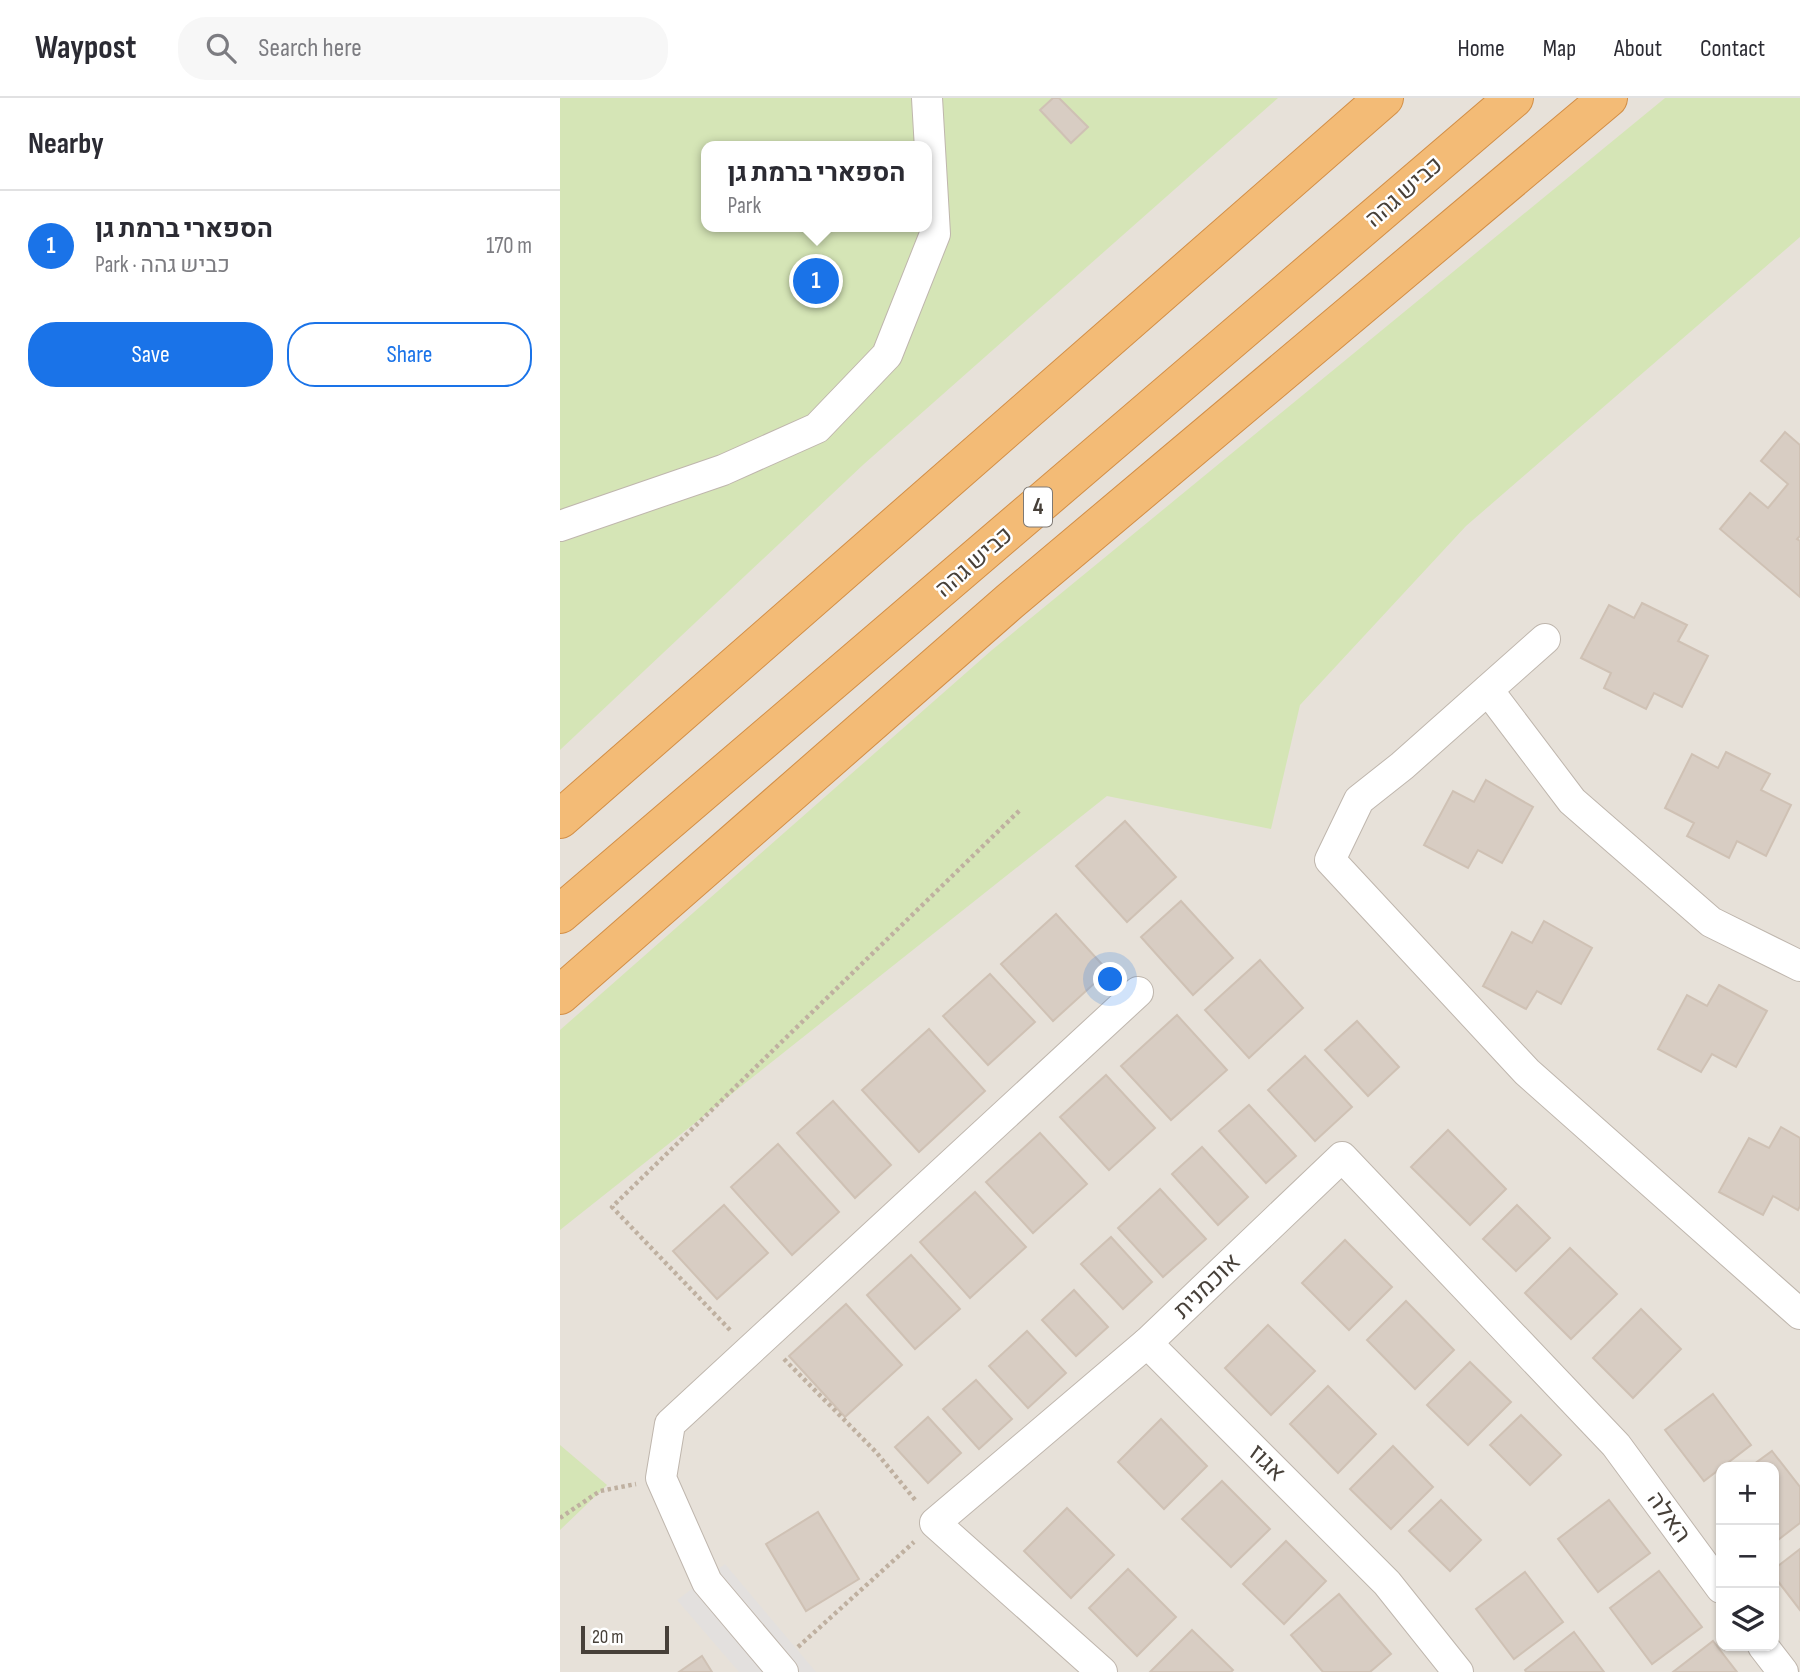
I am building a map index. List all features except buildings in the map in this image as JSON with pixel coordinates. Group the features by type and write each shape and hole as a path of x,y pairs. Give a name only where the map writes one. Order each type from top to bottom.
{"highway":[{"path":"560,819 1384,98"},
{"name":"כביש גהה","path":"560,914 1514,98"},
{"path":"560,995 1009,602 1608,98"}],"street":[{"path":"926,98 929,141"},
{"path":"560,526 723,471 817,428 887,355 935,234 932,189"},
{"path":"1545,639 1402,766 1359,800 1330,860 1527,1072 1800,1314"},
{"path":"1488,690 1572,801 1712,922 1800,966"},
{"path":"780,1668 707,1581 661,1478 670,1424 1138,992"},
{"name":"אוכמנית","path":"935,1524 1147,1343 1342,1157 1616,1445"},
{"name":"אגוז","path":"1147,1343 1387,1583 1458,1672"},
{"name":"האלה","path":"1616,1445 1716,1581"},
{"path":"935,1524 1102,1672"},
{"path":"1767,1651 1783,1672"}],"path":[{"path":"780,1668 935,1524 876,1452 757,1345 612,1207 1021,809"},
{"path":"560,1518 600,1492 661,1478"}],"shaded area":[{"path":"560,98 1800,98 1800,1672 560,1672"},
{"path":"725,1564 816,1672 739,1672 677,1600"}],"green space":[{"path":"560,98 1278,98 864,464 560,750"},
{"path":"1665,98 1800,98 1800,237 1466,526 1300,705 1271,829 1107,796 560,1230 560,1030 992,650"},
{"path":"560,1445 607,1485 560,1530"}],"place":[{"name":"הספארי ברמת גן","path":"816,281"}]}
